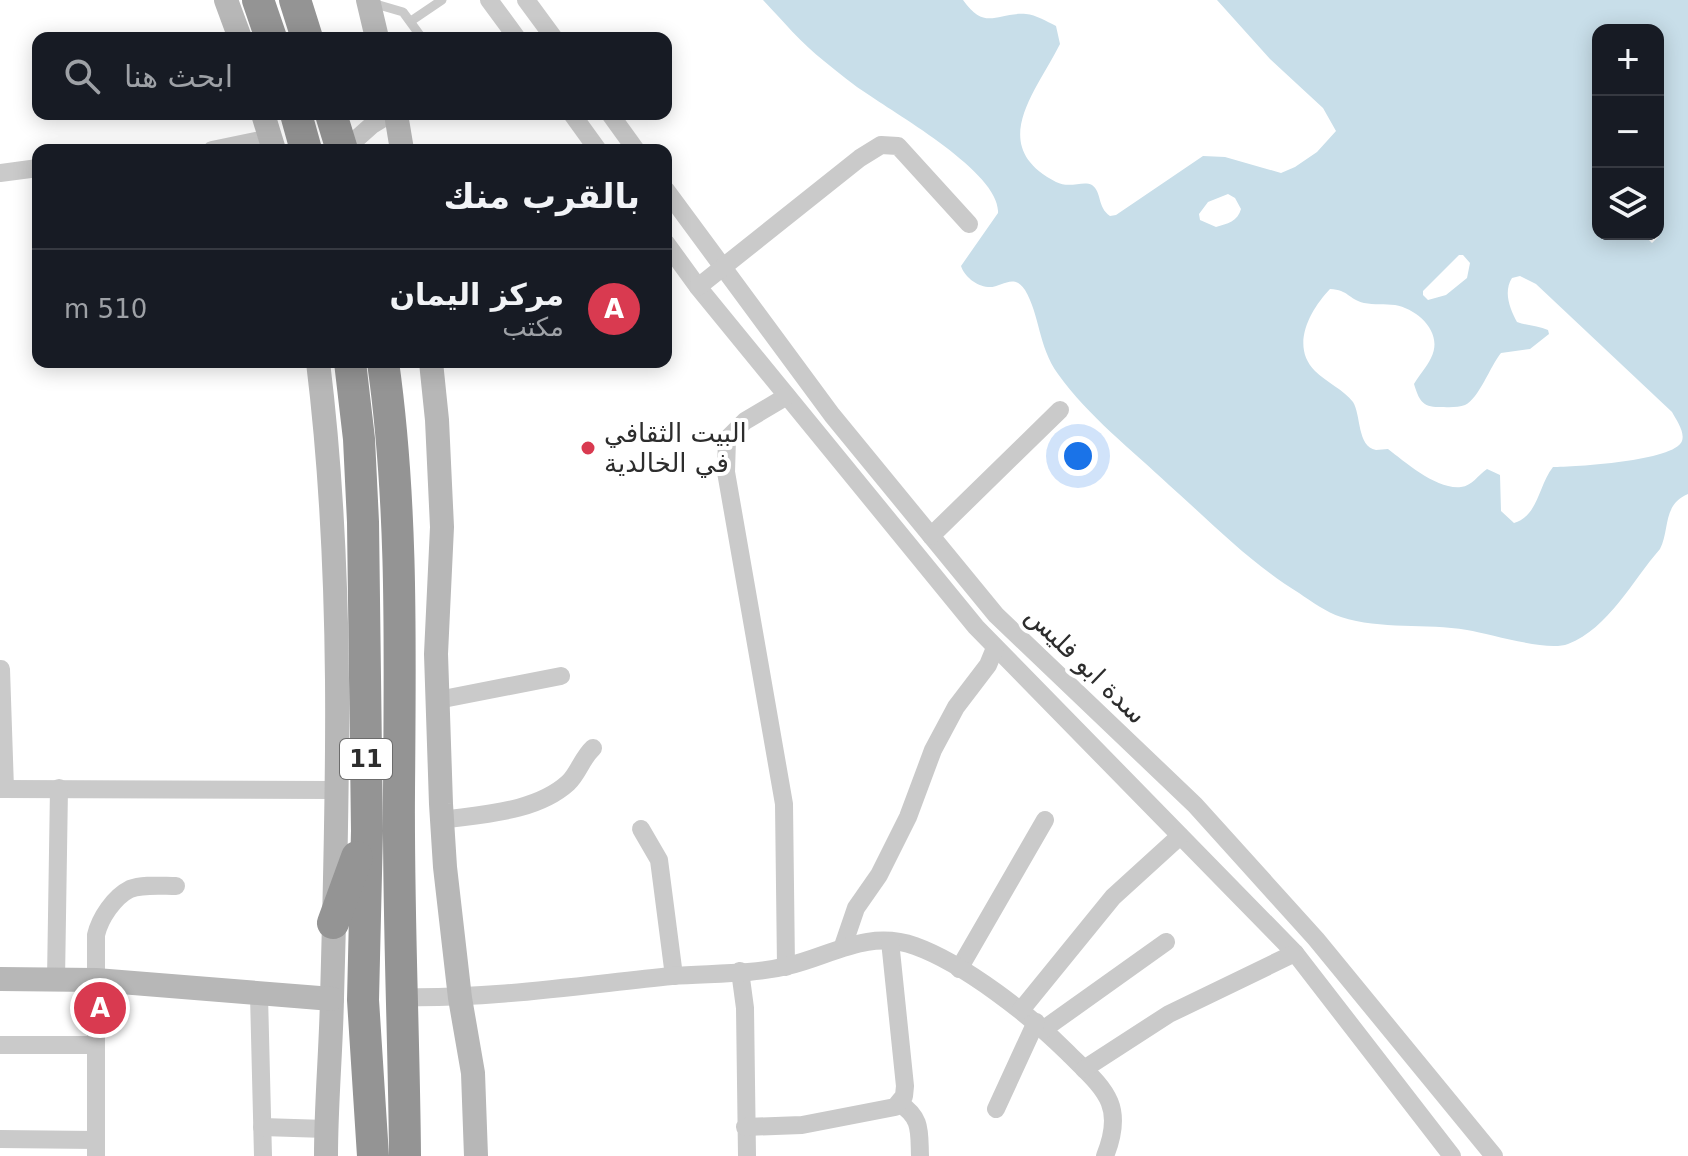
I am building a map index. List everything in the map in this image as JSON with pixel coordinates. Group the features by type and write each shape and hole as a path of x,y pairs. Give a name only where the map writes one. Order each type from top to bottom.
{"highway":[{"path":"258,0 261,32"},
{"path":"295,0 305,32"},
{"path":"298,120 304,144"},
{"path":"333,120 341,144"},
{"name":"11","path":"351,368 359,439 363,522 367,831 363,1000 373,1156"},
{"name":"11","path":"384,368 392,450 401,688 399,793 405,1156"},
{"path":"363,522 396,524"},
{"path":"333,923 367,831"}],"main road":[{"path":"226,0 255,32"},
{"path":"368,0 376,32"},
{"path":"265,120 272,144"},
{"path":"394,120 400,144"},
{"path":"319,368 334,520 336,610 332,999 326,1156"},
{"path":"432,368 442,527 436,654 442,820 460,998 473,1073 476,1156"},
{"path":"0,979 96,980 332,999"}],"street":[{"path":"489,0 513,32"},
{"path":"526,0 550,32"},
{"path":"350,144 382,120"},
{"path":"576,120 594,144"},
{"path":"614,120 632,144"},
{"path":"698,287 860,158 881,145 898,146 969,224"},
{"path":"0,173 32,169"},
{"name":"سدة ابو فليس","path":"672,198 832,415 1015,634 1195,805 1316,939 1494,1156"},
{"name":"سدة ابو فليس","path":"672,251 698,287 995,648 1295,953 1452,1156"},
{"path":"786,967 784,804 726,472 727,439 745,421 787,396"},
{"path":"931,536 1060,410"},
{"path":"843,946 856,908 879,875 908,817 933,750 956,707 988,665 995,648"},
{"path":"1,669 3,789 335,790"},
{"path":"438,700 561,676"},
{"path":"442,820 490,813 552,794 570,782 593,748"},
{"path":"56,980 59,788"},
{"path":"959,969 1045,820"},
{"path":"641,829 659,860 674,976"},
{"path":"1021,1010 1113,897 1180,836"},
{"path":"0,1139 96,1148 96,935 104,914 131,889 176,886"},
{"path":"401,997 460,998 786,967 843,946 890,941 915,946 959,969 1021,1010 1084,1069 1111,1103 1115,1117 1105,1156"},
{"path":"745,1127 802,1125 895,1107 899,1103 905,1086 890,941"},
{"path":"996,1109 1040,1026 1166,942"},
{"path":"1084,1069 1169,1014 1295,953"},
{"path":"740,971 745,1008 747,1156"},
{"path":"259,995 263,1156"},
{"path":"0,1045 96,1045"},
{"path":"899,1103 912,1111 916,1118 920,1156"},
{"path":"262,1127 326,1129"}],"lane":[{"path":"368,0 403,12 418,32"},
{"path":"411,21 442,0"}],"water":[{"path":"763,0 963,0 971,10 985,18 1026,14 1056,26 1060,44 1023,118 1020,135 1024,152 1035,168 1056,182 1092,185 1110,216 1116,215 1203,156 1225,157 1281,173 1317,152 1336,131 1323,108 1270,59 1217,0 1688,0 1688,494 1670,511 1660,549 1596,627 1583,637 1559,646 1451,628 1356,621 1319,606 1248,556 1111,432 1070,390 1051,363 1034,310 1021,285 1012,281 993,287 984,286 975,283 965,273 961,266 998,213 995,198 983,181 946,147 857,87 800,40","holes":["1228,194 1235,198 1241,209 1235,219 1216,227 1200,220 1199,214 1208,202","1459,255 1470,263 1467,278 1446,295 1428,300 1423,291","1520,276 1536,284 1672,412 1683,438 1675,448 1662,454 1601,464 1553,467 1529,514 1514,523 1501,511 1500,475 1487,469 1468,485 1452,487 1422,474 1388,449 1370,448 1362,437 1353,402 1315,371 1304,351 1303,340 1310,318 1330,289 1364,303 1404,307 1420,317 1434,340 1431,358 1414,384 1420,398 1433,407 1462,406 1475,396 1501,353 1530,349 1549,334 1548,330 1517,322 1508,295 1512,278"]}],"place":[{"name":"البيت الثقافي في الخالدية","path":"588,448"},
{"name":"مركز اليمان","path":"100,1008"}]}
